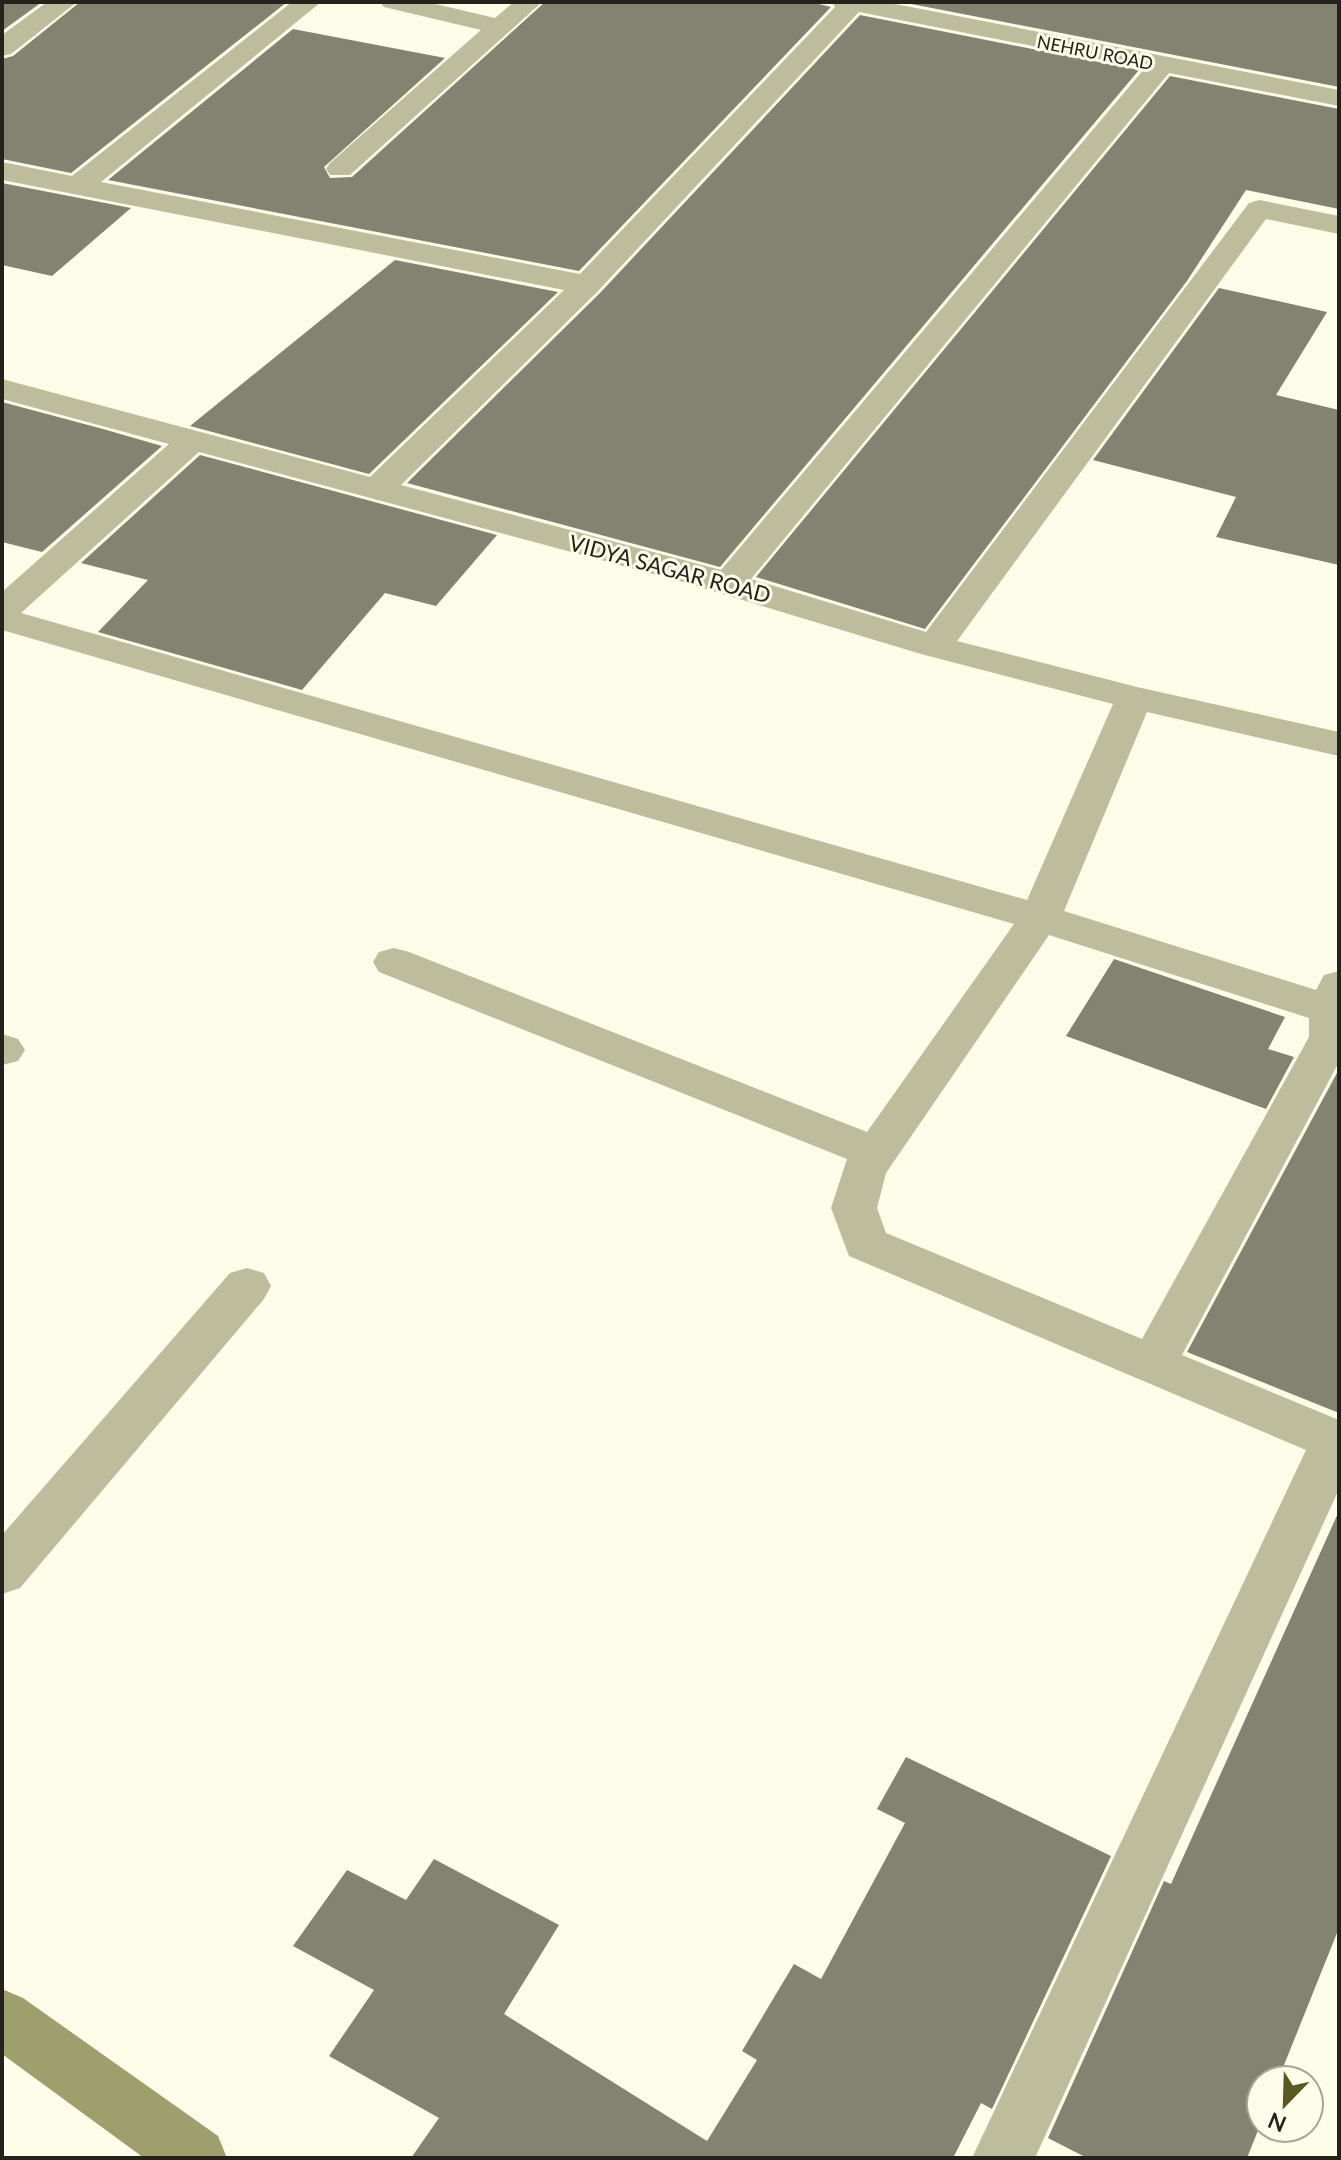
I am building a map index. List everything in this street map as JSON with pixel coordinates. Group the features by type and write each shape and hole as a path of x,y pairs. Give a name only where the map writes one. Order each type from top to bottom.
{"street":[{"path":"2,48 64,2"},
{"path":"76,187 308,2"},
{"path":"393,2 501,27"},
{"path":"340,169 529,2"},
{"path":"376,490 587,285 851,3"},
{"name":"NEHRU ROAD","path":"851,3 1161,66 1339,98"},
{"path":"729,583 1161,66"},
{"path":"2,171 587,285"},
{"path":"934,646 1259,209 1336,219"},
{"name":"VIDYA SAGAR ROAD","path":"2,389 729,583 934,646 1134,698 1339,744"},
{"path":"2,611 193,440"},
{"path":"2,619 1040,918 1334,997 1331,1037 1153,1364"},
{"path":"1008,2156 1337,1441 866,1244 854,1208 864,1170 1040,918 1134,698"},
{"path":"394,962 876,1153"},
{"path":"2,1572 247,1286"},
{"path":"2,2018 196,2158"}],"building":[{"path":"2,2 42,2 2,31"},
{"path":"80,2 287,2 71,173 2,159 2,59 13,56"},
{"path":"545,2 811,2 831,7 579,271 108,180 293,29 445,58 324,167 330,178 352,177"},
{"path":"901,2 1339,2 1339,87"},
{"path":"860,15 1139,70 720,567 407,483 600,293"},
{"path":"1170,76 1339,109 1339,209 1246,190 1187,281 925,629 756,577"},
{"path":"2,183 131,208 52,276 2,265"},
{"path":"395,260 558,292 369,474 190,426"},
{"path":"1219,288 1327,312 1276,395 1339,410 1339,565 1216,537 1236,497 1093,460"},
{"path":"2,402 162,446 42,552 2,542"},
{"path":"200,455 497,535 436,606 385,593 302,690 98,632 148,580 81,563"},
{"path":"1114,959 1285,1017 1268,1049 1294,1057 1266,1109 1066,1036"},
{"path":"1339,1071 1339,1413 1187,1352"},
{"path":"1339,1511 1339,1928 1284,2064 1245,2064 1245,2144 1253,2144 1247,2158 1087,2158 1048,2138 1164,1881 1171,1884"},
{"path":"906,1757 1111,1856 992,2109 981,2103 953,2158 411,2158 439,2118 329,2056 374,1990 293,1946 347,1870 406,1900 434,1859 559,1925 504,2014 707,2141 757,2060 742,2051 794,1964 821,1979 905,1823 877,1809"}]}
